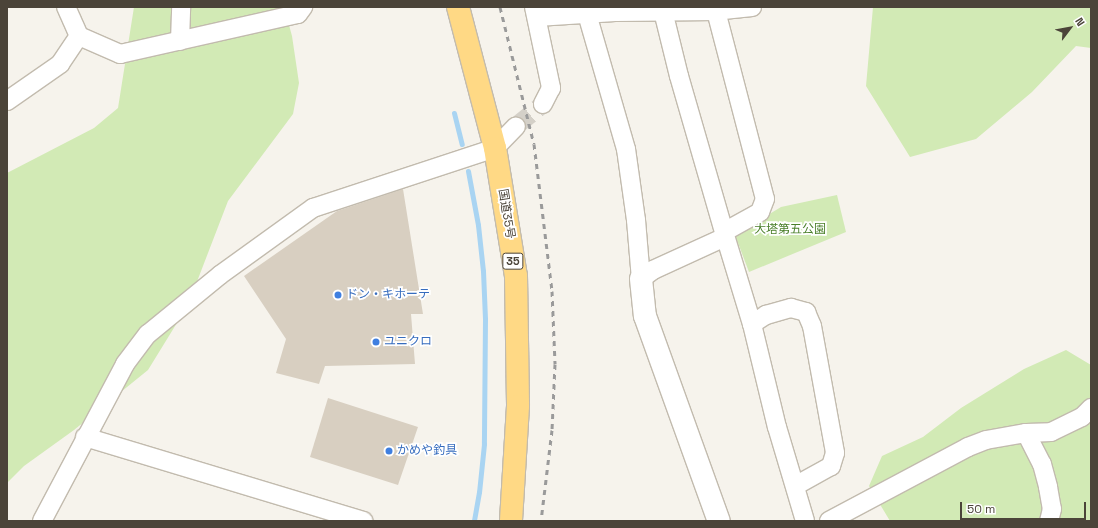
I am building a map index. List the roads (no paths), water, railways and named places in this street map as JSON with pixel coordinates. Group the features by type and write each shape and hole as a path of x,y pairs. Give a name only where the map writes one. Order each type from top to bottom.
{"highway":[{"name":"国道35号","path":"458,7 495,148 516,276 518,406 510,521"}],"street":[{"path":"66,7 79,36 120,54 298,14 303,7"},
{"path":"180,41 181,7"},
{"path":"543,104 551,88 535,12 752,7"},
{"path":"662,9 679,76 752,324 777,427 805,521"},
{"path":"642,279 653,270 725,234 760,212 765,198 716,9"},
{"path":"585,10 626,149 636,220 645,316 719,521"},
{"path":"7,100 60,64 79,36"},
{"path":"42,521 125,364 148,334 220,274 313,208 495,148 516,126"},
{"path":"752,324 766,315 791,308 806,312 812,326 835,453 831,466 795,486"},
{"path":"828,521 968,447 986,440 1026,432 1052,432 1082,417 1091,408"},
{"path":"1026,432 1042,464 1048,487 1052,510 1049,521"},
{"path":"86,437 364,521"}],"waterway":[{"path":"454,113 462,144"},
{"path":"468,171 478,225 483,271 485,319 484,444 479,492 474,521"}],"tunnel":[{"path":"516,126 543,104"}],"railway":[{"path":"500,7 534,144 552,291 555,364 552,430 541,521"}],"place":[{"name":"ドン・キホーテ","path":"338,295"},
{"name":"ユニクロ","path":"376,342"},
{"name":"かめや釣具","path":"389,451"}],"park label":[{"name":"大塔第五公園","path":"790,230"}]}
